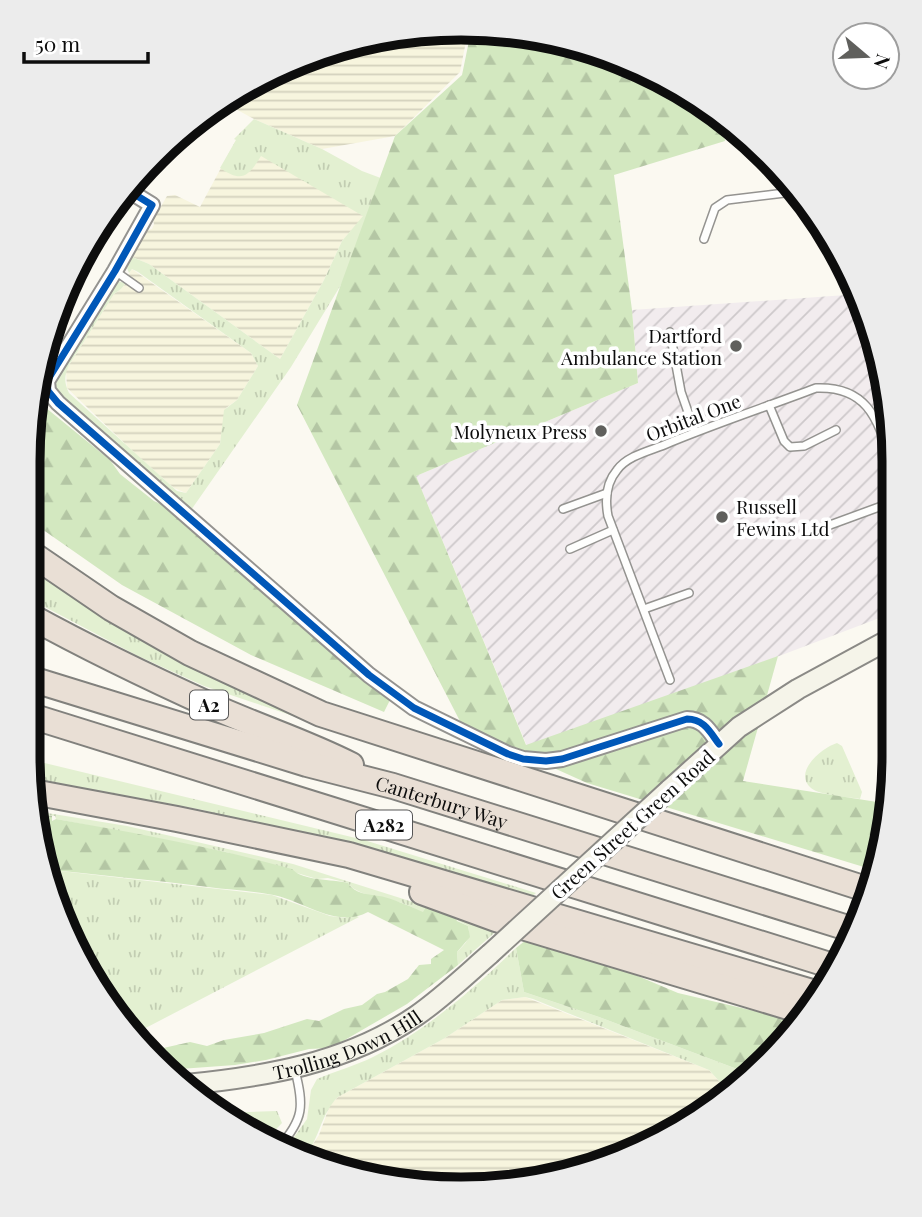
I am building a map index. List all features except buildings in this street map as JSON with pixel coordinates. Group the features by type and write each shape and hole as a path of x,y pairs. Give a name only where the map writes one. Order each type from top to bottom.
{"highway":[{"path":"40,560 111,608 190,653 321,714 860,887"},
{"name":"A2","path":"40,621 150,677 247,721 318,748 393,786"},
{"name":"Canterbury Way","path":"40,682 307,764 393,786 845,927"},
{"name":"Canterbury Way","path":"40,719 826,964"},
{"path":"42,794 349,855 810,991"},
{"path":"243,834 407,886 519,926 797,1010"}],"main road":[{"name":"Green Street Green Road","path":"490,954 739,727 798,689 882,643"},
{"name":"Trolling Down Hill","path":"197,1083 248,1078 295,1069 389,1033 428,1007 490,954"}],"street":[{"path":"48,380 152,205 136,195"},
{"path":"47,386 49,393 388,691 422,713 523,759 562,759 687,719 696,719 703,723 719,744"}],"lane":[{"path":"704,240 715,208 727,200 785,193"},
{"path":"115,271 139,288"},
{"path":"670,332 681,392 695,432"},
{"name":"Orbital One","path":"607,493 617,470 625,463 695,432 817,388 830,388 857,397 872,412 881,435"},
{"path":"769,405 784,441 790,447 804,446 836,430"},
{"path":"563,509 607,493 608,516 670,680"},
{"path":"819,529 882,506"},
{"path":"570,549 613,530"},
{"path":"644,609 689,593"},
{"path":"285,1138 300,1117 302,1103 295,1069"}],"shaded area":[{"path":"466,40 460,72 395,136 322,149 233,108 300,72 379,48 433,41"},
{"path":"236,140 364,216 342,241 324,280 280,359 149,264 132,257 147,230 152,229 153,220 167,196 175,195 200,207"},
{"path":"132,269 251,353 258,366 237,400 226,408 220,444 186,493 174,488 67,388 66,370 114,294 126,283 136,290 136,282 128,275"},
{"path":"848,295 874,379 881,433 882,617 529,751 416,476 638,383 632,310"},
{"path":"525,997 709,1070 721,1087 695,1106 622,1145 543,1169 489,1176 433,1176 379,1169 310,1148 319,1135 330,1105 338,1097 445,1038 502,1000"}],"green space":[{"path":"469,40 543,48 622,72 647,84 695,111 717,127 724,133 725,141 614,175 632,310 638,383 416,476 526,745 778,656 743,781 879,802 866,868 587,783 463,727 297,405 395,136 462,75"},
{"path":"254,119 322,149 362,171 394,183 381,219 291,367 189,513 77,413 57,391 54,378 116,281 126,283 114,294 69,365 65,376 66,386 69,393 177,491 186,493 220,444 224,410 237,400 258,366 251,353 138,272 132,269 129,273 127,268 132,257 149,264 280,359 324,280 342,241 363,216 261,156 244,176 228,173 220,168 236,140 234,139"},
{"path":"44,406 110,460 120,474 154,501 171,509 350,663 361,678 390,700 384,712 251,655 122,585 40,528 40,461"},
{"path":"40,574 95,612 156,648 296,717 204,686 138,656 40,604"},
{"path":"837,743 842,746 862,792 860,799 820,792 806,782 807,768 812,761 824,749"},
{"path":"40,762 364,840 536,893 528,900 375,855 203,810 41,780"},
{"path":"44,813 127,826 293,864 416,903 446,908 501,927 458,965 457,952 467,940 469,930 468,926 457,920 419,912 402,903 361,892 348,883 328,878 317,879 226,852 56,819 55,816 45,815"},
{"path":"45,815 52,816 52,821 56,819 204,847 292,869 310,878 348,883 358,891 389,898 423,912 426,907 453,914 457,921 468,926 470,937 457,952 458,965 407,1004 331,1048 309,1049 235,1065 180,1069 159,1049 190,1042 207,1046 264,1033 307,1019 319,1021 344,1009 362,1005 377,994 408,979 419,965 431,964 431,959 444,950 368,912 357,916 334,916 278,896 57,871"},
{"path":"57,871 272,895 330,916 359,917 142,1030 111,990 84,942 72,917"},
{"path":"526,940 633,974 678,993 789,1019 759,1054 740,1070 524,992 516,948"},
{"path":"516,948 524,992 740,1070 721,1087 709,1070 533,999 525,997 502,1000 445,1038 338,1097 328,1110 310,1149 291,1141 307,1119 311,1090 317,1079 373,1057 393,1046 466,994"},
{"path":"277,1111 282,1123 273,1132 238,1112"}],"cycle path":[{"path":"48,380 152,205 136,195"},
{"path":"47,384 48,391 58,403 369,675 414,708 523,759 562,759 687,719 702,724 719,744"}],"place":[{"name":"Dartford Ambulance Station","path":"736,346"},
{"name":"Molyneux Press","path":"601,431"},
{"name":"Russell Fewins Ltd","path":"722,517"}]}
